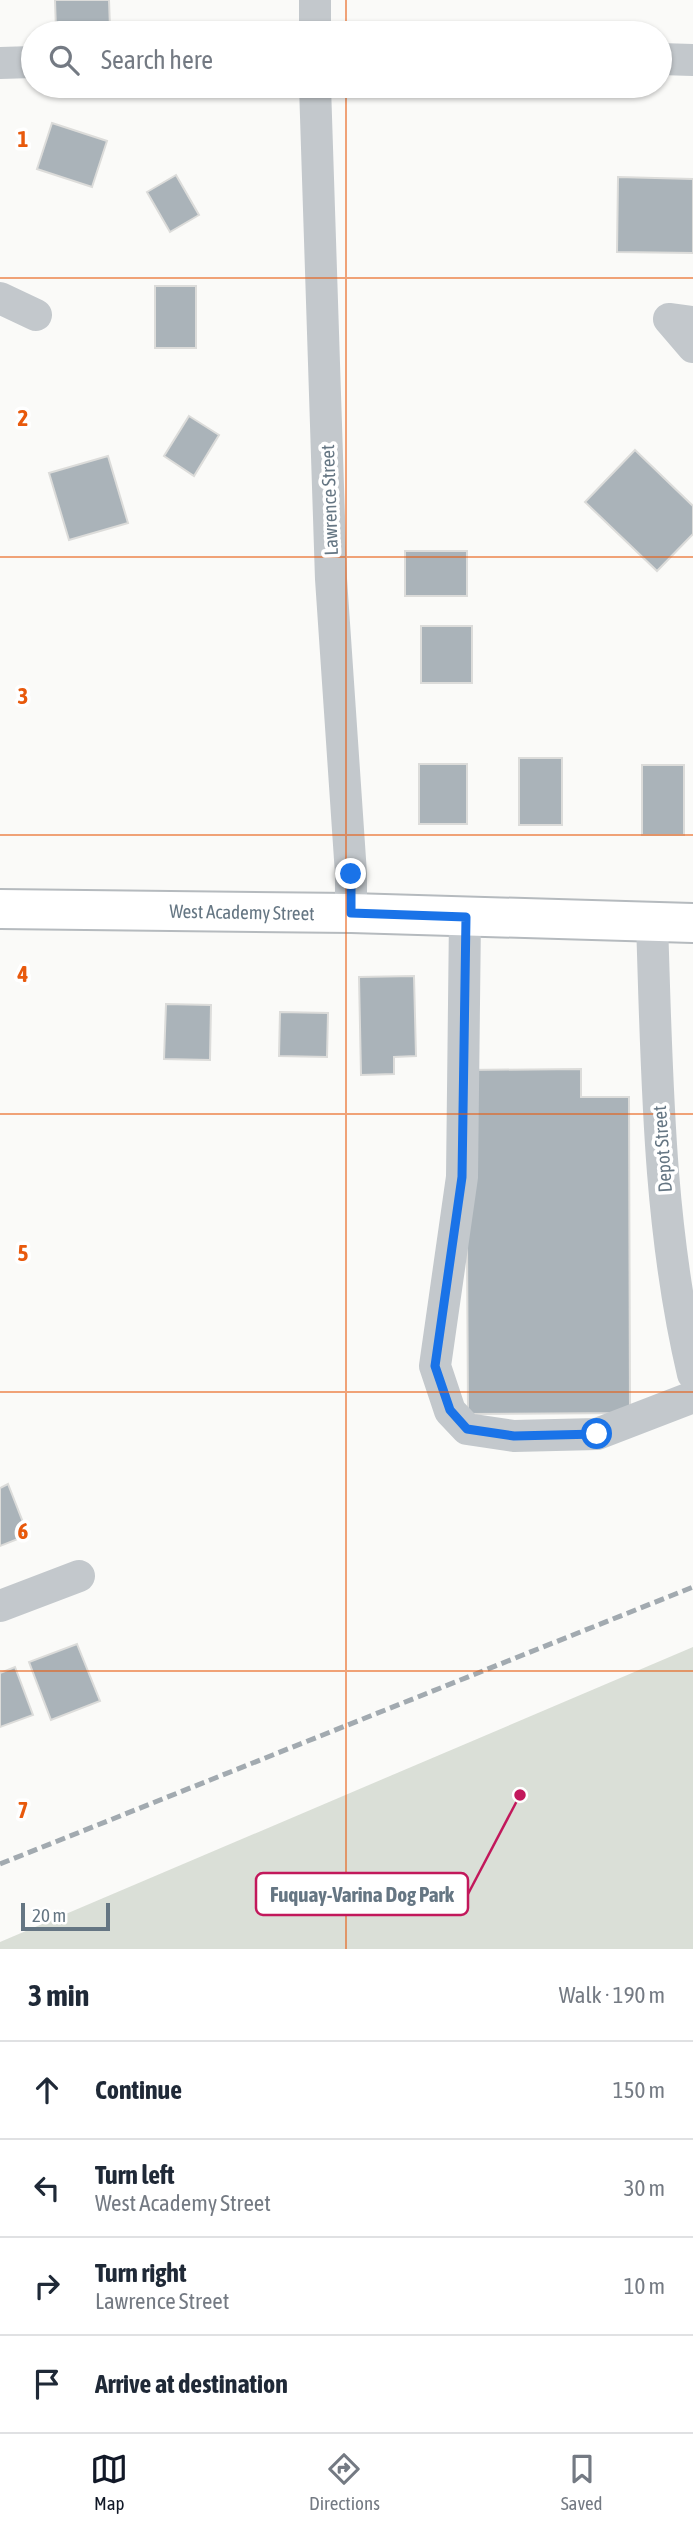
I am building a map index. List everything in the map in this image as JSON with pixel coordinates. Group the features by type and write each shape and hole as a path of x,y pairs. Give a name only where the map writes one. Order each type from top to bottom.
{"main road":[{"name":"West Academy Street","path":"0,909 351,913 693,923"}],"street":[{"path":"315,0 315,21"},
{"path":"672,60 693,61"},
{"path":"0,63 21,62"},
{"name":"Lawrence Street","path":"316,98 331,579 351,874 351,913"},
{"path":"0,298 36,316"},
{"path":"693,322 670,319 693,347"},
{"path":"466,917 462,1177 435,1366 450,1410 467,1429 479,1431 514,1436 597,1434 693,1397"},
{"name":"Depot Street","path":"652,922 659,1136 681,1233 674,1277 693,1374"},
{"path":"0,1606 79,1576"}],"shaded area":[{"path":"693,1647 693,1949 0,1949 0,1942"}],"building":[{"path":"55,0 109,0 110,21 56,21"},
{"path":"52,123 107,141 92,187 37,169"},
{"path":"176,175 199,215 170,232 147,192"},
{"path":"618,177 693,179 693,253 617,252"},
{"path":"155,286 196,286 196,348 155,348"},
{"path":"189,416 219,435 194,476 164,456"},
{"path":"635,450 693,506 693,534 657,571 585,502"},
{"path":"108,456 128,523 69,540 49,473"},
{"path":"405,551 467,551 467,596 405,596"},
{"path":"421,626 472,626 472,683 421,683"},
{"path":"519,758 562,758 562,825 519,825"},
{"path":"419,764 467,764 467,824 419,824"},
{"path":"642,765 684,765 684,835 642,835"},
{"path":"414,976 416,1056 394,1057 394,1074 361,1075 359,977"},
{"path":"166,1004 211,1005 210,1060 164,1059"},
{"path":"280,1012 328,1013 327,1057 279,1056"},
{"path":"581,1069 581,1097 629,1097 630,1413 468,1414 466,1070"},
{"path":"8,1484 28,1535 0,1546 0,1488"},
{"path":"77,1644 100,1701 51,1720 29,1662"},
{"path":"15,1667 33,1715 0,1727 0,1673"}],"railway":[{"path":"0,1864 693,1587"}],"place":[{"name":"Fuquay-Varina Dog Park","path":"520,1795"}],"route":[{"path":"351,874 351,913 466,917 462,1177 435,1366 450,1410 467,1429 514,1436 597,1434"}]}
